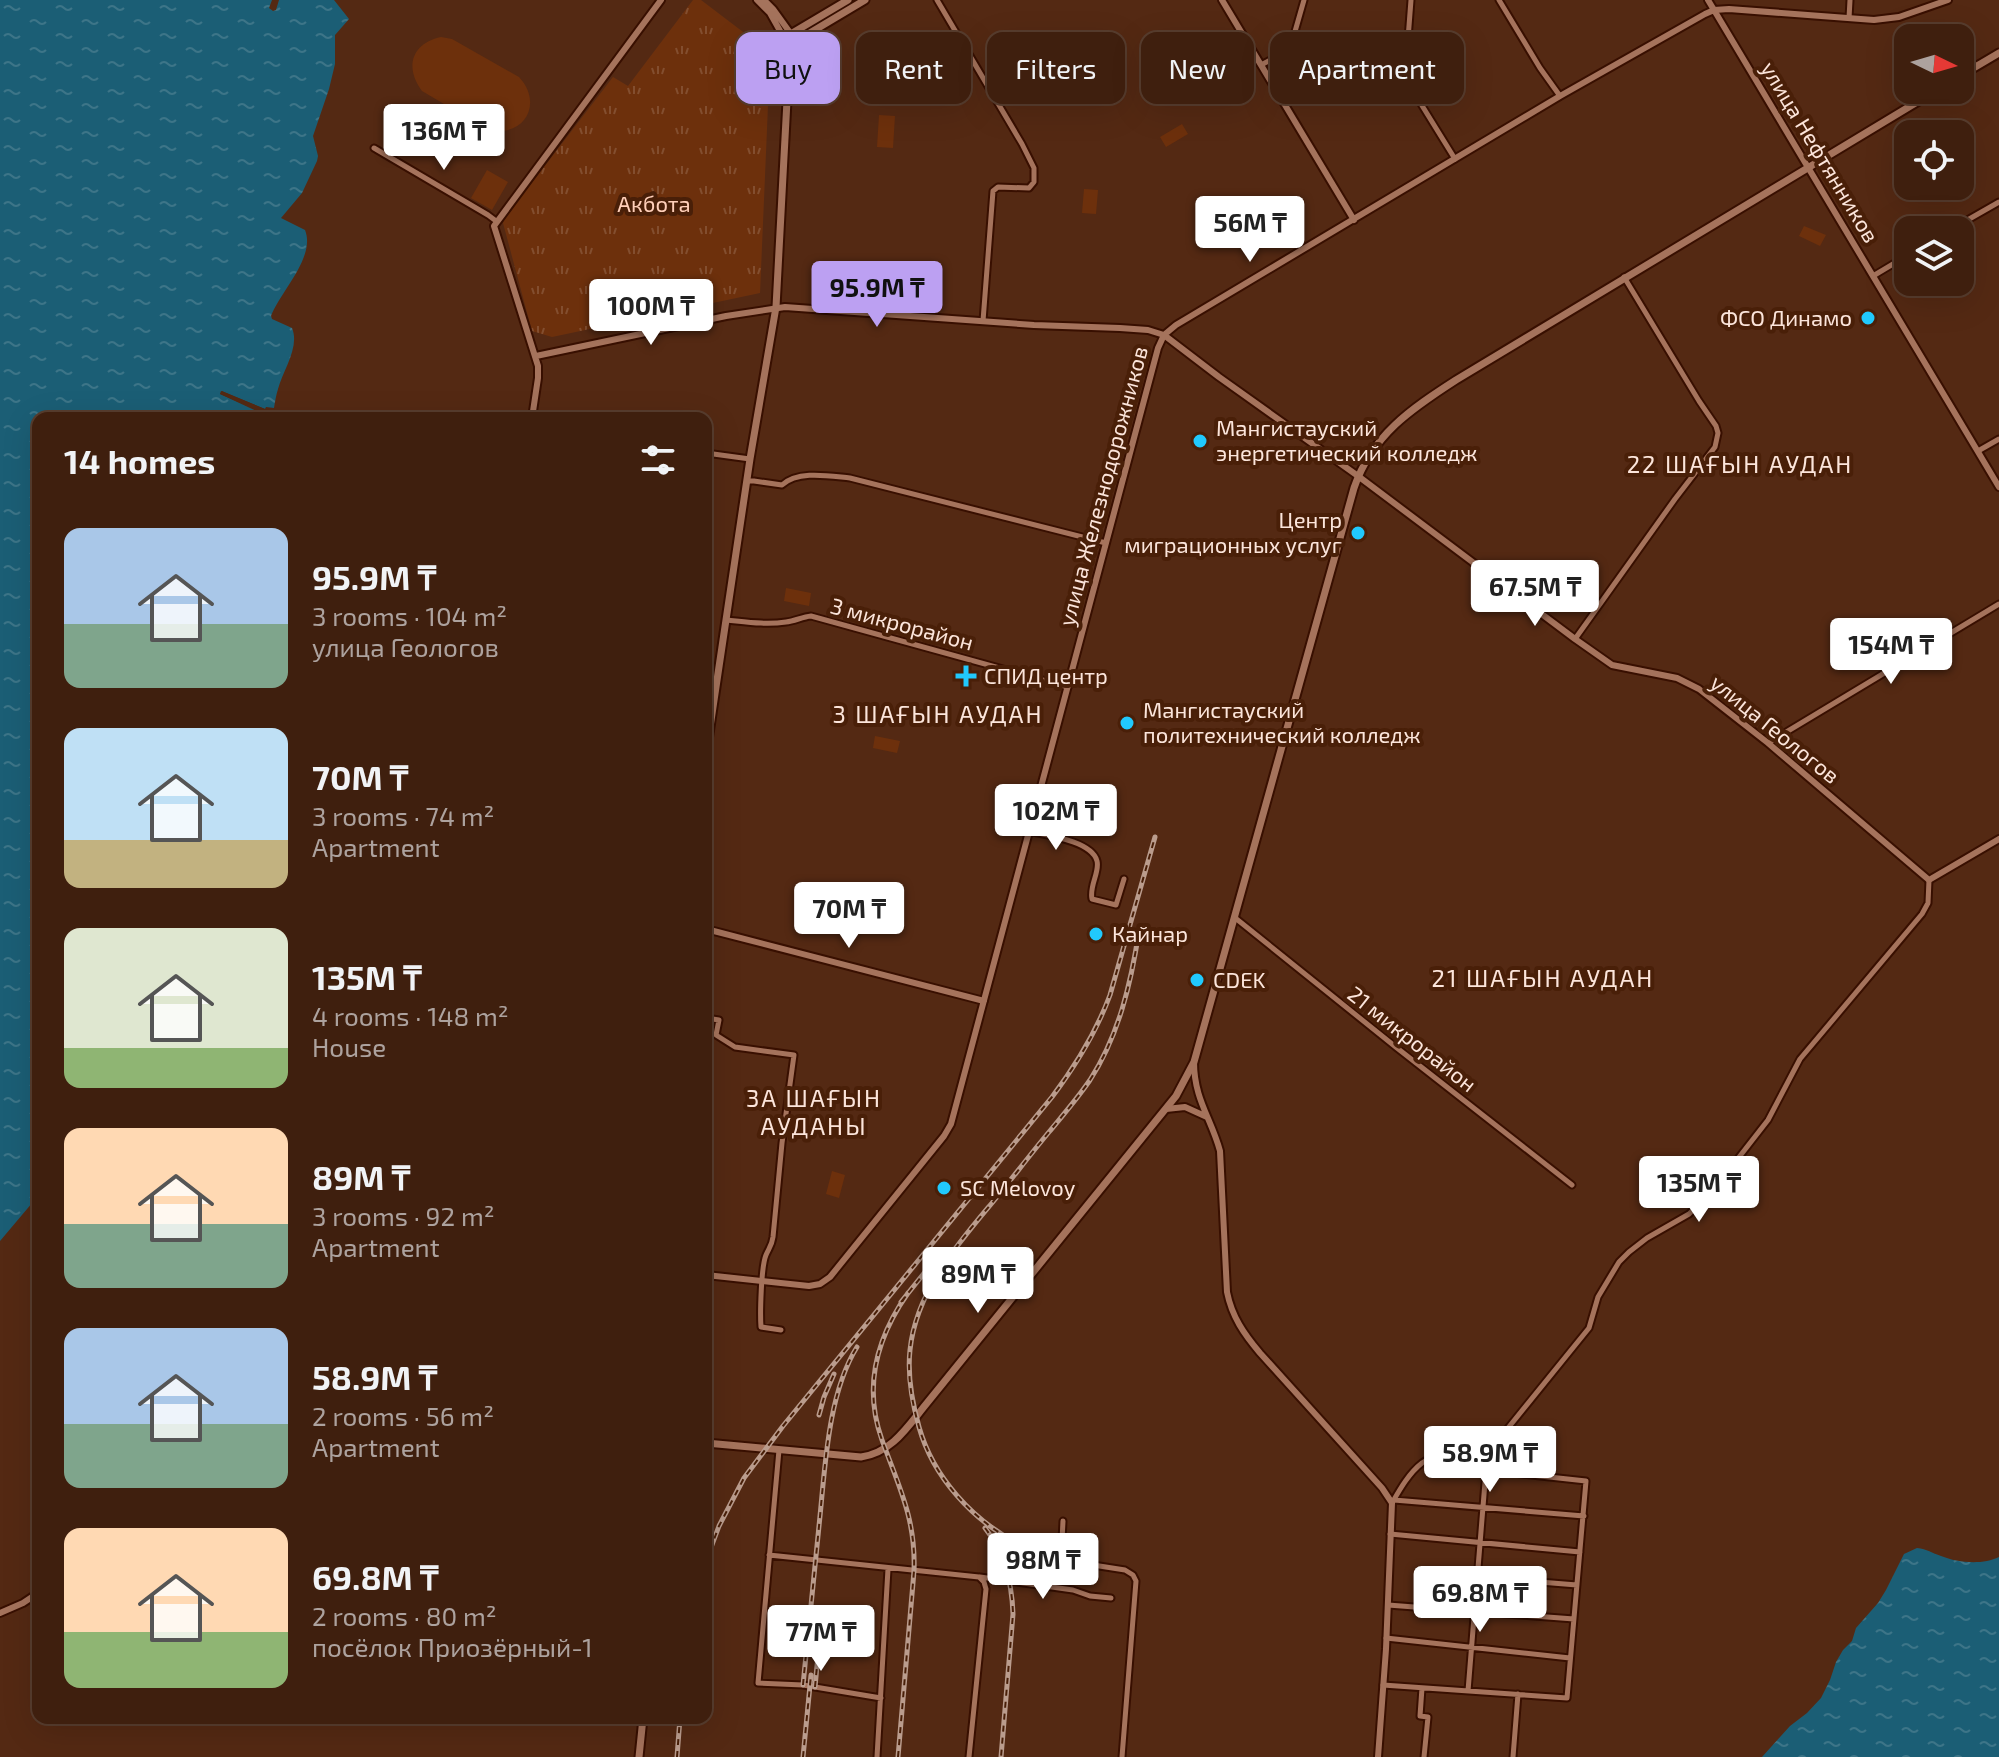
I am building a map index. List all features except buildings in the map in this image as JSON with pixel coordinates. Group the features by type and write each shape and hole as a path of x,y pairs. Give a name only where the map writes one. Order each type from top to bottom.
{"main road":[{"path":"801,32 848,0"},
{"path":"804,32 865,0"},
{"path":"1974,68 1999,53"},
{"path":"712,716 776,307 786,104"},
{"path":"712,1444 861,1457 873,1455 893,1443 1176,1096 1194,1062 1358,476 1385,435 1407,413 1456,380 1913,104"},
{"path":"639,1757 642,1724"}],"street":[{"path":"533,412 538,378 536,356 494,231 496,221 661,0"},
{"path":"757,0 783,32"},
{"path":"764,0 773,9 785,32"},
{"path":"937,0 1034,168 1034,182 1029,188 998,187 993,191 983,321"},
{"path":"1222,0 1354,220"},
{"path":"1261,65 1289,47 1304,0"},
{"path":"1411,0 1405,78 1455,159"},
{"path":"1499,0 1560,96"},
{"name":"улица Нефтянников","path":"1708,0 1999,487"},
{"path":"1849,18 1850,0"},
{"path":"1164,335 1560,96 1714,10 1874,20 1899,17 1948,0"},
{"path":"374,148 496,221"},
{"path":"1974,216 1999,202"},
{"path":"1873,276 1894,263"},
{"path":"1575,639 1718,440 1716,426 1624,277"},
{"name":"улица Геологов","path":"536,356 776,307 1148,330 1164,335 1612,665 1668,676 1699,689 1768,743 1929,880"},
{"name":"улица Железнодорожников","path":"712,1276 809,1286 820,1284 830,1277 951,1124 1158,348 1164,335"},
{"path":"1978,451 1999,439"},
{"path":"712,454 750,459"},
{"path":"747,481 782,485 799,476 850,478 1106,543"},
{"path":"1768,743 1999,604"},
{"name":"3 микрорайон","path":"727,620 784,623 811,616 1068,687"},
{"path":"1028,831 1082,845 1097,859 1090,894 1092,899 1116,905 1124,879"},
{"path":"1378,1757 1393,1502 1406,1481 1422,1464 1441,1455 1490,1445 1504,1433 1589,1328 1598,1297 1619,1262 1647,1238 1689,1214 1727,1174 1768,1120 1800,1059 1922,914 1928,903 1929,880 1999,839"},
{"name":"21 микрорайон","path":"1234,917 1572,1185"},
{"path":"712,931 984,1001"},
{"path":"712,1019 719,1020 716,1035 735,1047 794,1055 772,1245 766,1256 763,1282 761,1327 781,1330"},
{"path":"1194,1062 1195,1086 1220,1151 1230,1306 1235,1319 1260,1353 1393,1502 1584,1516"},
{"path":"1166,1109 1185,1107 1207,1117"},
{"path":"779,1450 758,1683 803,1685 881,1698"},
{"path":"1383,1685 1567,1698 1586,1481 1486,1470 1456,1453"},
{"path":"1468,1691 1486,1470"},
{"path":"1063,1521 1061,1560 1125,1570 1136,1581 1122,1757"},
{"path":"1390,1534 1580,1552"},
{"path":"769,1555 979,1577 1111,1598"},
{"path":"877,1757 888,1569"},
{"path":"1450,1575 1577,1585"},
{"path":"969,1757 986,1589 979,1577"},
{"path":"0,1613 32,1597"},
{"path":"1387,1605 1574,1619"},
{"path":"1386,1638 1570,1658"},
{"path":"1422,1688 1420,1716 1428,1717 1424,1757"},
{"path":"1513,1757 1518,1694"}],"green space":[{"name":"Акбота","path":"693,0 701,0 743,32 736,32 736,104 768,104 760,293 552,337 532,331 503,223 613,77 628,86"},
{"path":"441,37 452,39 519,77 530,98 530,108 520,124 512,129 488,130 422,91 413,73 414,57 423,45"},
{"path":"879,115 895,116 893,148 877,147"},
{"path":"1182,124 1188,134 1166,147 1160,137"},
{"path":"487,170 508,182 492,210 471,198"},
{"path":"1084,189 1098,190 1096,214 1082,213"},
{"path":"1804,226 1826,235 1820,246 1799,236"},
{"path":"786,588 811,593 809,606 784,601"},
{"path":"875,736 900,741 897,753 873,748"},
{"path":"832,1171 845,1175 839,1198 826,1194"}],"water":[{"path":"0,0 272,0 269,8 273,11 279,0 334,0 349,19 335,35 335,64 313,136 317,161 302,193 281,218 305,230 307,240 306,251 296,274 271,316 292,328 294,335 274,408 265,409 222,391 220,394 261,412 32,412 32,1203 0,1241"},
{"path":"1917,1548 1963,1562 1999,1557 1999,1757 1762,1757 1821,1698 1836,1662 1852,1641 1856,1628 1878,1603 1904,1554"}],"pier":[{"path":"221,391 265,409 274,408 276,412 259,412 220,394"}],"railway":[{"path":"712,1545 744,1478 783,1426 1052,1097 1077,1061 1110,995 1155,837"},
{"path":"1019,1544 986,1523 957,1496 925,1445 911,1389 909,1360 914,1329 929,1289 952,1253 1075,1100 1100,1063 1122,1008 1139,931"},
{"path":"901,1302 941,1252"},
{"path":"898,1757 914,1552 905,1504 876,1420 874,1382 881,1345 908,1293"},
{"path":"803,1685 829,1434 839,1387 857,1347"},
{"path":"819,1415 834,1374"},
{"path":"985,1528 1002,1558 1009,1579 1013,1614 1001,1757"},
{"path":"815,1687 821,1624"},
{"path":"803,1757 811,1675"},
{"path":"677,1757 680,1724"}],"place":[{"name":"ФСО Динамо","path":"1868,318"},
{"name":"Мангистауский энергетический колледж","path":"1200,441"},
{"name":"Центр миграционных услуг","path":"1358,533"},
{"name":"СПИД центр","path":"966,676"},
{"name":"Мангистауский политехнический колледж","path":"1127,723"},
{"name":"Кайнар","path":"1096,934"},
{"name":"CDEK","path":"1197,980"},
{"name":"SC Melovoy","path":"944,1188"}],"district":[{"name":"22 ШАҒЫН АУДАН","path":"1740,465"},
{"name":"3 ШАҒЫН АУДАН","path":"938,715"},
{"name":"21 ШАҒЫН АУДАН","path":"1543,979"},
{"name":"3А ШАҒЫН АУДАНЫ","path":"814,1113"}]}
